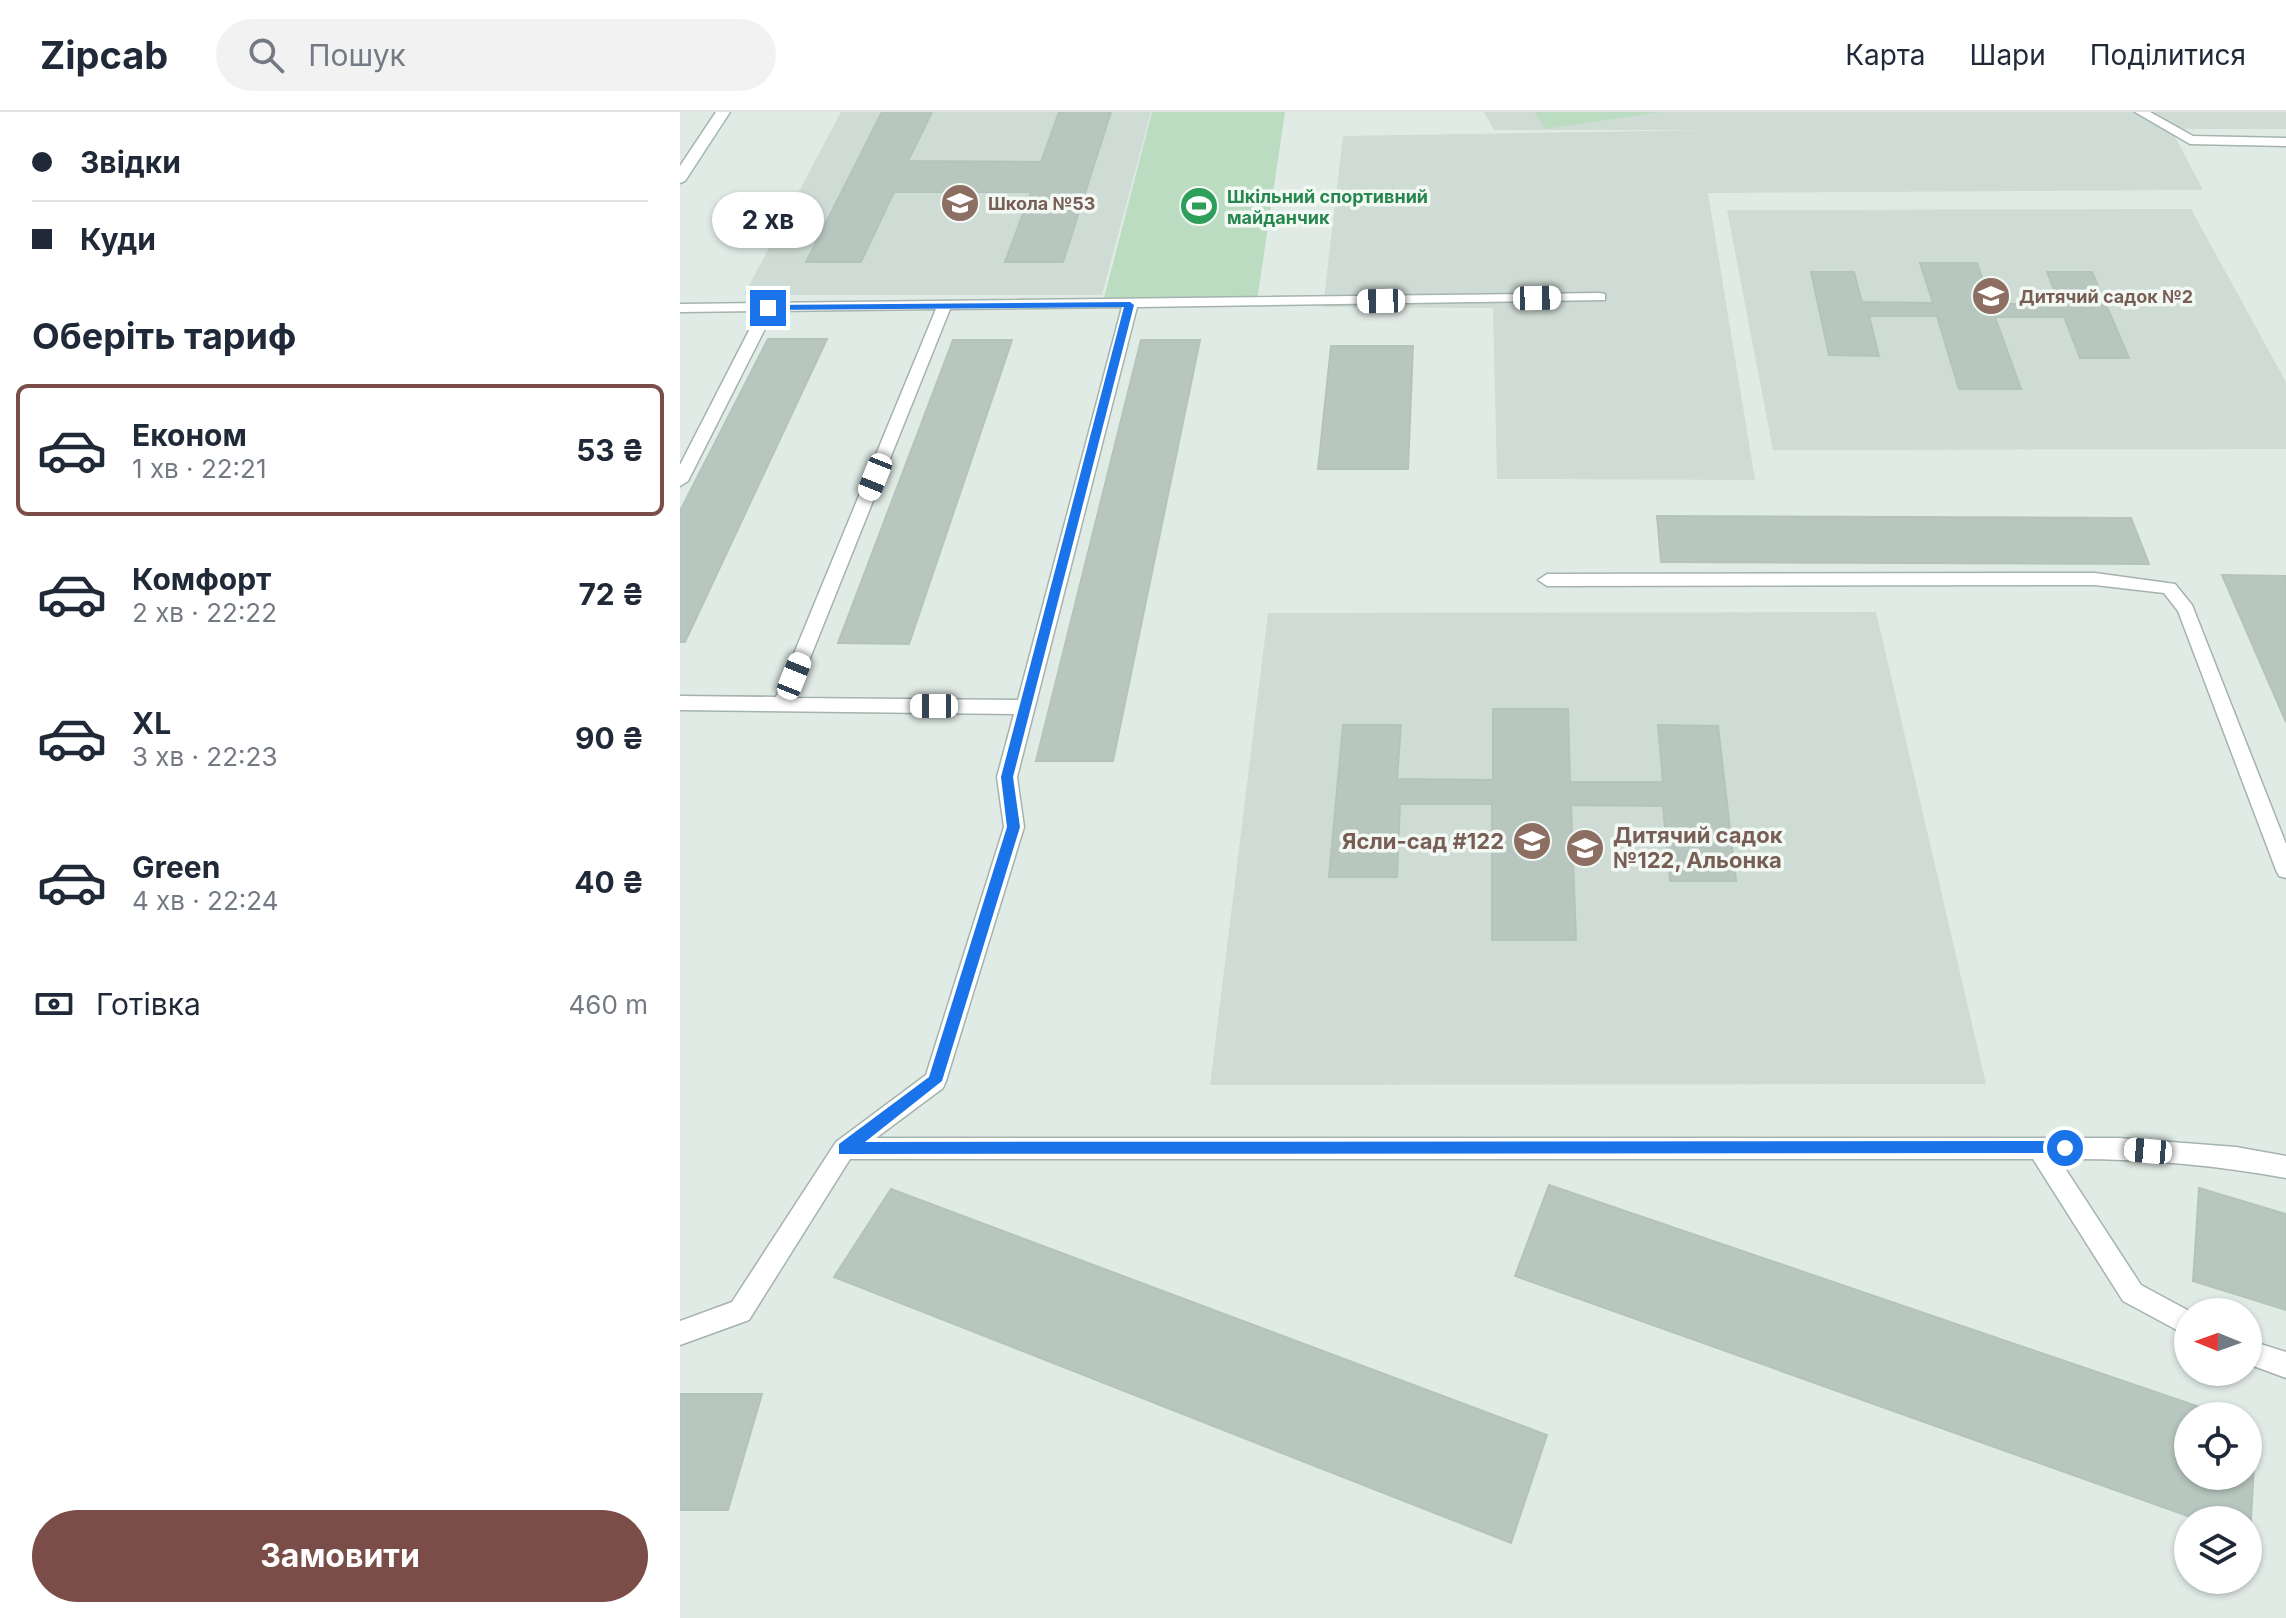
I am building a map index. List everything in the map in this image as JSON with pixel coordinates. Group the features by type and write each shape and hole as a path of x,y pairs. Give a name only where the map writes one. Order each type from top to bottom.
{"main road":[{"path":"680,178 723,112"}],"lane":[{"path":"2141,112 2190,140 2286,142"},
{"path":"680,308 1600,297"},
{"path":"680,1333 740,1311 844,1149 935,1081 1014,827 1007,777 1130,305"},
{"path":"782,704 944,306"},
{"path":"680,481 768,308"},
{"path":"1547,580 2095,579 2169,588 2186,609 2286,870"},
{"path":"680,703 1025,707"},
{"path":"2039,1148 2132,1293 2174,1316"},
{"path":"844,1149 2119,1148 2236,1158 2286,1167"},
{"path":"2262,1357 2286,1365"}],"shaded area":[{"name":"Школа №53","path":"841,112 1151,112 1102,295 744,295"},
{"path":"1484,112 2286,112 2286,129 2171,129 2203,190 1708,193 1755,480 1497,479 1493,308 1323,307 1343,136 1708,130 1494,130"},
{"name":"Дитячий садок №2","path":"2191,209 2286,382 2286,449 1773,450 1727,210"},
{"name":"Дитячий садок №122, Альонка","path":"1876,612 1986,1084 1210,1085 1268,613"}],"green space":[{"name":"Шкільний спортивний майданчик","path":"1152,112 1285,112 1257,301 1103,302"},
{"path":"1535,112 1661,112 1545,129"}],"building":[{"path":"882,112 932,112 908,161 1041,162 1059,112 1111,112 1063,262 1005,262 1031,192 894,192 861,262 806,262"},
{"path":"1920,263 1977,263 1991,304 2060,304 2047,272 2092,272 2129,358 2080,358 2064,317 1995,317 2021,389 1959,389 1937,316 1869,316 1879,356 1829,355 1811,272 1854,272 1862,302 1933,303"},
{"path":"768,339 827,339 685,642 680,642 680,511"},
{"path":"953,340 1012,340 909,644 838,643"},
{"path":"1141,340 1200,340 1113,761 1036,761"},
{"path":"1331,346 1413,346 1408,469 1318,469"},
{"path":"1657,516 2131,518 2149,564 1661,562"},
{"path":"2222,575 2286,576 2286,722"},
{"name":"Ясли-сад #122","path":"1493,709 1568,709 1570,782 1663,782 1658,725 1718,726 1736,881 1670,881 1663,806 1571,805 1576,940 1492,940 1492,804 1400,804 1397,877 1329,877 1343,725 1401,725 1397,779 1493,780"},
{"path":"1549,1185 2185,1402 2174,1402 2174,1490 2253,1490 2252,1506 2174,1506 2174,1511 1515,1276"},
{"path":"2199,1188 2286,1214 2286,1310 2262,1303 2262,1298 2248,1298 2193,1281"},
{"path":"891,1189 1547,1435 1511,1543 834,1277"},
{"path":"680,1394 762,1394 728,1510 680,1510"}],"place":[{"name":"Школа №53","path":"960,203"},
{"name":"Шкільний спортивний майданчик","path":"1199,206"},
{"name":"Дитячий садок №2","path":"1991,296"},
{"name":"Ясли-сад #122","path":"1532,841"},
{"name":"Дитячий садок №122, Альонка","path":"1585,848"}],"route":[{"path":"768,308 1130,305 1007,777 1014,827 935,1081 844,1149 2065,1148"}]}
